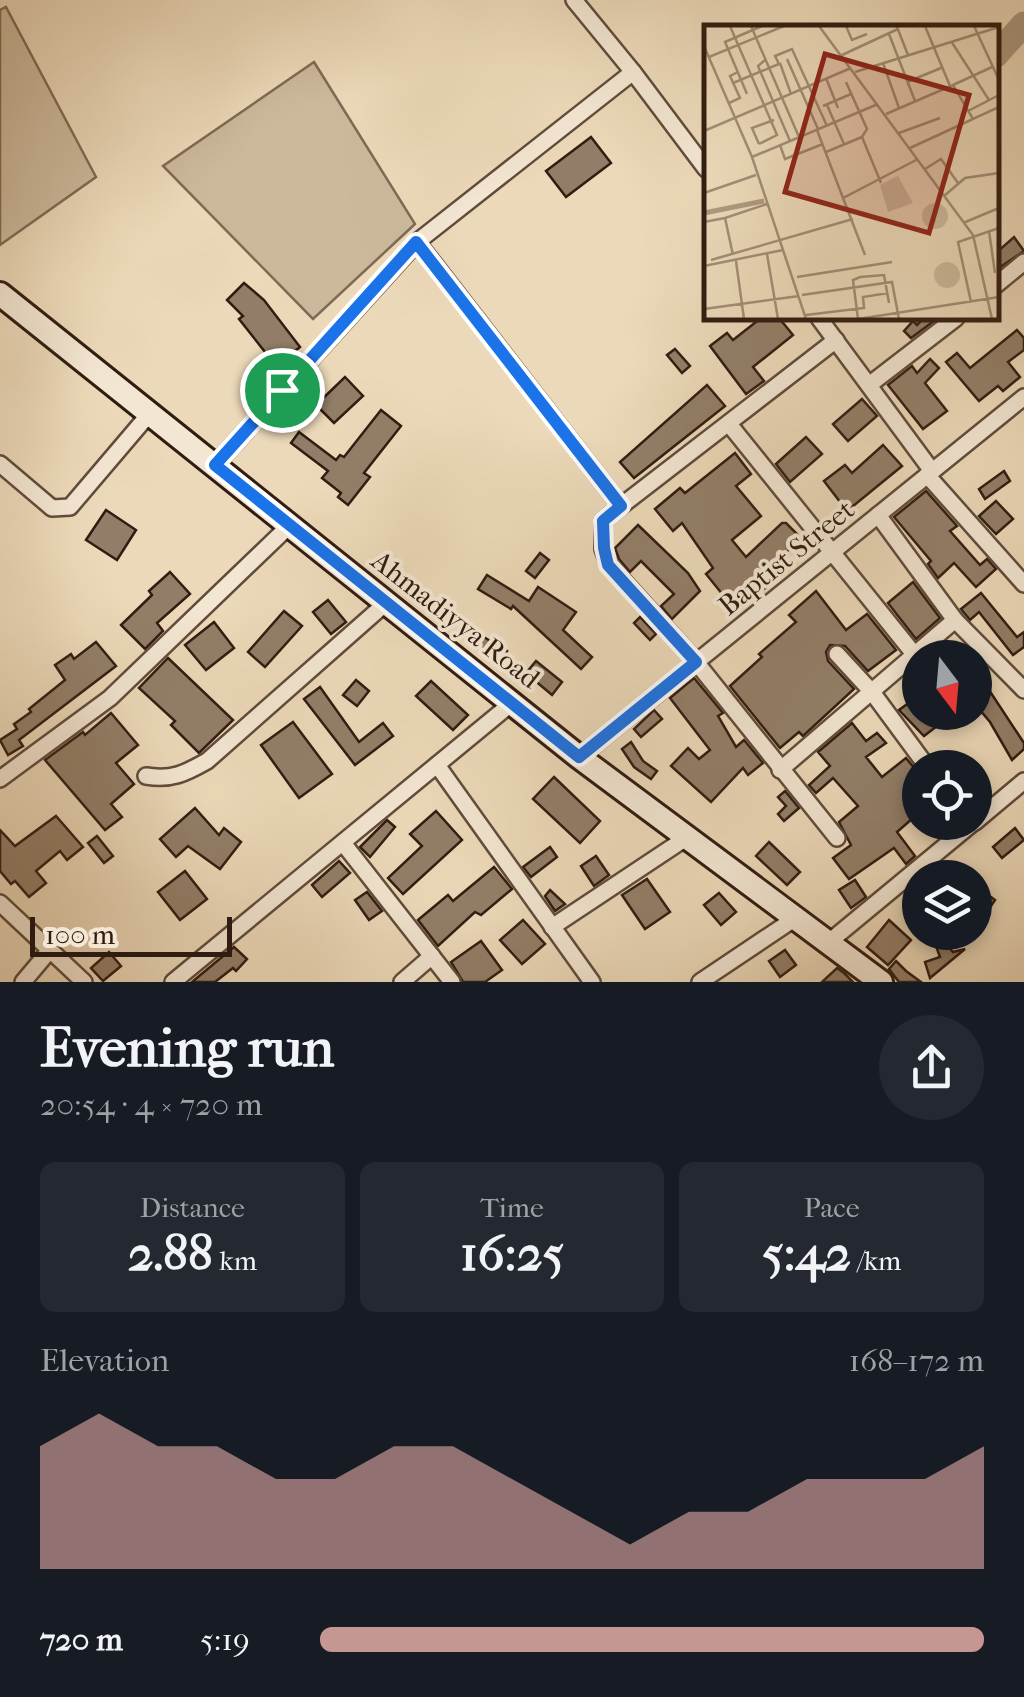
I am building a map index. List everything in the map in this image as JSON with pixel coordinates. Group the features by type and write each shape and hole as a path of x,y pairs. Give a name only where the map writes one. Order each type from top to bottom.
{"street":[{"path":"574,0 704,166"},
{"path":"215,465 416,242 633,72"},
{"path":"416,242 621,506"},
{"path":"999,283 1024,262"},
{"name":"Ahmadiyya Road","path":"0,294 579,757 881,982"},
{"path":"821,320 929,473 1024,584"},
{"path":"869,385 953,320"},
{"path":"836,340 603,521 608,565 696,662 837,838"},
{"name":"Baptist Street","path":"579,757 1024,397"},
{"path":"0,464 52,508 70,507 150,413"},
{"path":"729,424 903,640"},
{"path":"878,515 956,620 1024,690"},
{"path":"0,779 110,698 290,525"},
{"path":"146,776 167,780 207,761 386,603"},
{"path":"931,640 956,620"},
{"path":"837,654 872,692 915,750"},
{"path":"780,770 902,665"},
{"path":"173,982 512,702"},
{"path":"437,765 592,982"},
{"path":"992,807 1024,781"},
{"path":"552,927 686,838"},
{"path":"830,942 952,840"},
{"path":"343,843 452,982"},
{"path":"0,903 84,982"},
{"path":"700,982 794,919"},
{"path":"23,982 50,950"},
{"path":"402,982 432,956"}],"shaded area":[{"path":"6,7 96,177 0,245 0,10"},
{"path":"314,62 415,224 313,319 163,166"}],"building":[{"path":"591,137 611,163 566,197 546,171"},
{"path":"1014,237 1024,251 999,268 999,250"},
{"path":"244,283 264,300 300,347 276,366 239,319 243,316 227,300"},
{"path":"758,320 781,320 793,335 753,367 764,381 746,394 710,346 727,333 733,340"},
{"path":"922,320 935,320 911,338 904,331 913,321 917,325"},
{"path":"1017,330 1024,338 1024,350 1008,362 1020,377 1003,391 998,386 979,401 946,362 957,353 970,368"},
{"path":"675,349 690,366 682,373 667,355"},
{"path":"930,359 939,368 925,383 947,411 923,429 888,385 912,366 917,373"},
{"path":"345,377 363,396 334,423 316,405"},
{"path":"707,385 725,406 634,478 620,462"},
{"path":"862,399 877,416 848,441 833,424"},
{"path":"381,410 401,426 364,473 370,477 348,505 338,497 341,493 322,478 328,471 291,443 299,432 336,460 340,455 344,457"},
{"path":"806,437 822,454 790,482 776,464"},
{"path":"883,445 902,466 847,511 824,481 845,465 852,473"},
{"path":"735,453 751,474 736,486 761,516 732,540 746,557 782,523 801,538 762,576 769,585 736,611 706,574 713,568 682,523 673,531 655,509 680,488 685,493"},
{"path":"1004,471 1010,481 985,499 979,489"},
{"path":"926,491 957,526 950,531 980,565 987,559 996,569 976,587 954,563 938,578 928,564 931,561 894,517"},
{"path":"996,501 1013,519 996,534 979,516"},
{"path":"106,510 136,530 117,560 86,540"},
{"path":"638,525 688,573 700,591 672,619 661,606 674,594 641,561 630,572 615,548"},
{"path":"540,553 549,560 535,578 526,571"},
{"path":"170,572 190,594 157,623 163,631 145,649 121,625"},
{"path":"487,575 529,601 538,587 576,612 563,630 592,657 581,669 513,606 511,609 478,589"},
{"path":"913,582 940,618 916,639 888,603"},
{"path":"816,591 846,630 867,614 896,650 868,671 845,646 830,645 826,652 828,661 854,689 803,736 799,732 780,748 730,686 796,622 789,615"},
{"path":"981,593 1017,637 1024,632 1024,647 1013,655 979,612 970,620 961,609"},
{"path":"328,600 346,622 331,634 313,612"},
{"path":"284,611 302,626 265,667 248,652"},
{"path":"640,617 656,634 650,640 634,623"},
{"path":"214,622 234,648 206,670 185,645"},
{"path":"482,636 507,651 500,664 474,646"},
{"path":"96,642 116,666 19,740 23,746 8,755 0,740 17,729 14,724 65,680 55,665 71,654 74,659"},
{"path":"168,658 233,720 199,753 171,725 175,721 139,688"},
{"path":"536,661 562,682 552,695 526,673"},
{"path":"694,678 723,713 718,716 736,747 744,740 763,763 748,775 743,768 711,802 671,766 688,748 699,759 710,750 670,698"},
{"path":"356,680 369,691 357,706 343,695"},
{"path":"431,681 468,715 453,730 416,696"},
{"path":"320,687 359,742 383,723 393,736 355,765 304,699"},
{"path":"992,695 1024,743 1024,749 1012,760 992,725"},
{"path":"654,710 662,719 641,737 634,729"},
{"path":"111,713 138,745 116,763 134,784 111,804 122,817 105,830 45,760"},
{"path":"293,722 332,774 299,798 261,745"},
{"path":"852,723 866,741 877,733 886,743 866,757 882,777 902,761 902,828 897,832 915,856 903,860 894,848 849,879 833,858 851,845 839,822 858,806 833,778 816,793 809,785 830,766 818,752"},
{"path":"631,742 643,761 657,771 651,779 634,767 622,749"},
{"path":"554,777 600,821 580,843 533,799"},
{"path":"785,791 799,808 784,821 778,814 786,806 778,797"},
{"path":"195,808 219,835 224,828 241,842 220,869 188,846 176,857 160,839"},
{"path":"436,811 462,840 403,894 388,878 422,846 410,834"},
{"path":"56,816 83,847 67,860 60,851 36,871 46,883 29,897 0,871 0,830 15,846"},
{"path":"387,820 395,827 370,857 360,847"},
{"path":"1015,828 1024,840 1002,858 993,847"},
{"path":"97,836 113,856 104,863 88,843"},
{"path":"769,842 800,872 787,885 756,856"},
{"path":"550,847 557,857 531,877 523,867"},
{"path":"596,856 609,875 594,886 581,866"},
{"path":"339,861 350,873 322,897 312,885"},
{"path":"494,867 512,889 481,915 475,912 438,946 418,920 448,895 453,901"},
{"path":"185,871 207,899 180,920 158,892"},
{"path":"647,879 670,912 645,929 622,895"},
{"path":"855,880 866,897 851,908 839,890"},
{"path":"550,890 565,904 555,911 545,896"},
{"path":"367,892 382,911 369,920 355,900"},
{"path":"719,893 736,912 721,925 704,905"},
{"path":"523,920 545,944 522,964 500,940"},
{"path":"889,920 902,932 902,950 888,965 867,947"},
{"path":"481,941 502,970 485,982 463,982 451,962"},
{"path":"234,947 247,959 236,971 233,968 215,982 192,982"},
{"path":"785,950 796,965 780,977 769,961"},
{"path":"937,950 964,950 930,978 925,962 940,957"},
{"path":"109,952 121,966 103,981 91,968"},
{"path":"896,961 921,982 899,982 889,969"},
{"path":"837,968 844,973 853,982 822,982"}],"waterway":[{"path":"999,52 1024,24"}],"route":[{"path":"416,242 621,506 603,521 608,565 696,662 579,757 215,465 282,390 416,242"}]}
